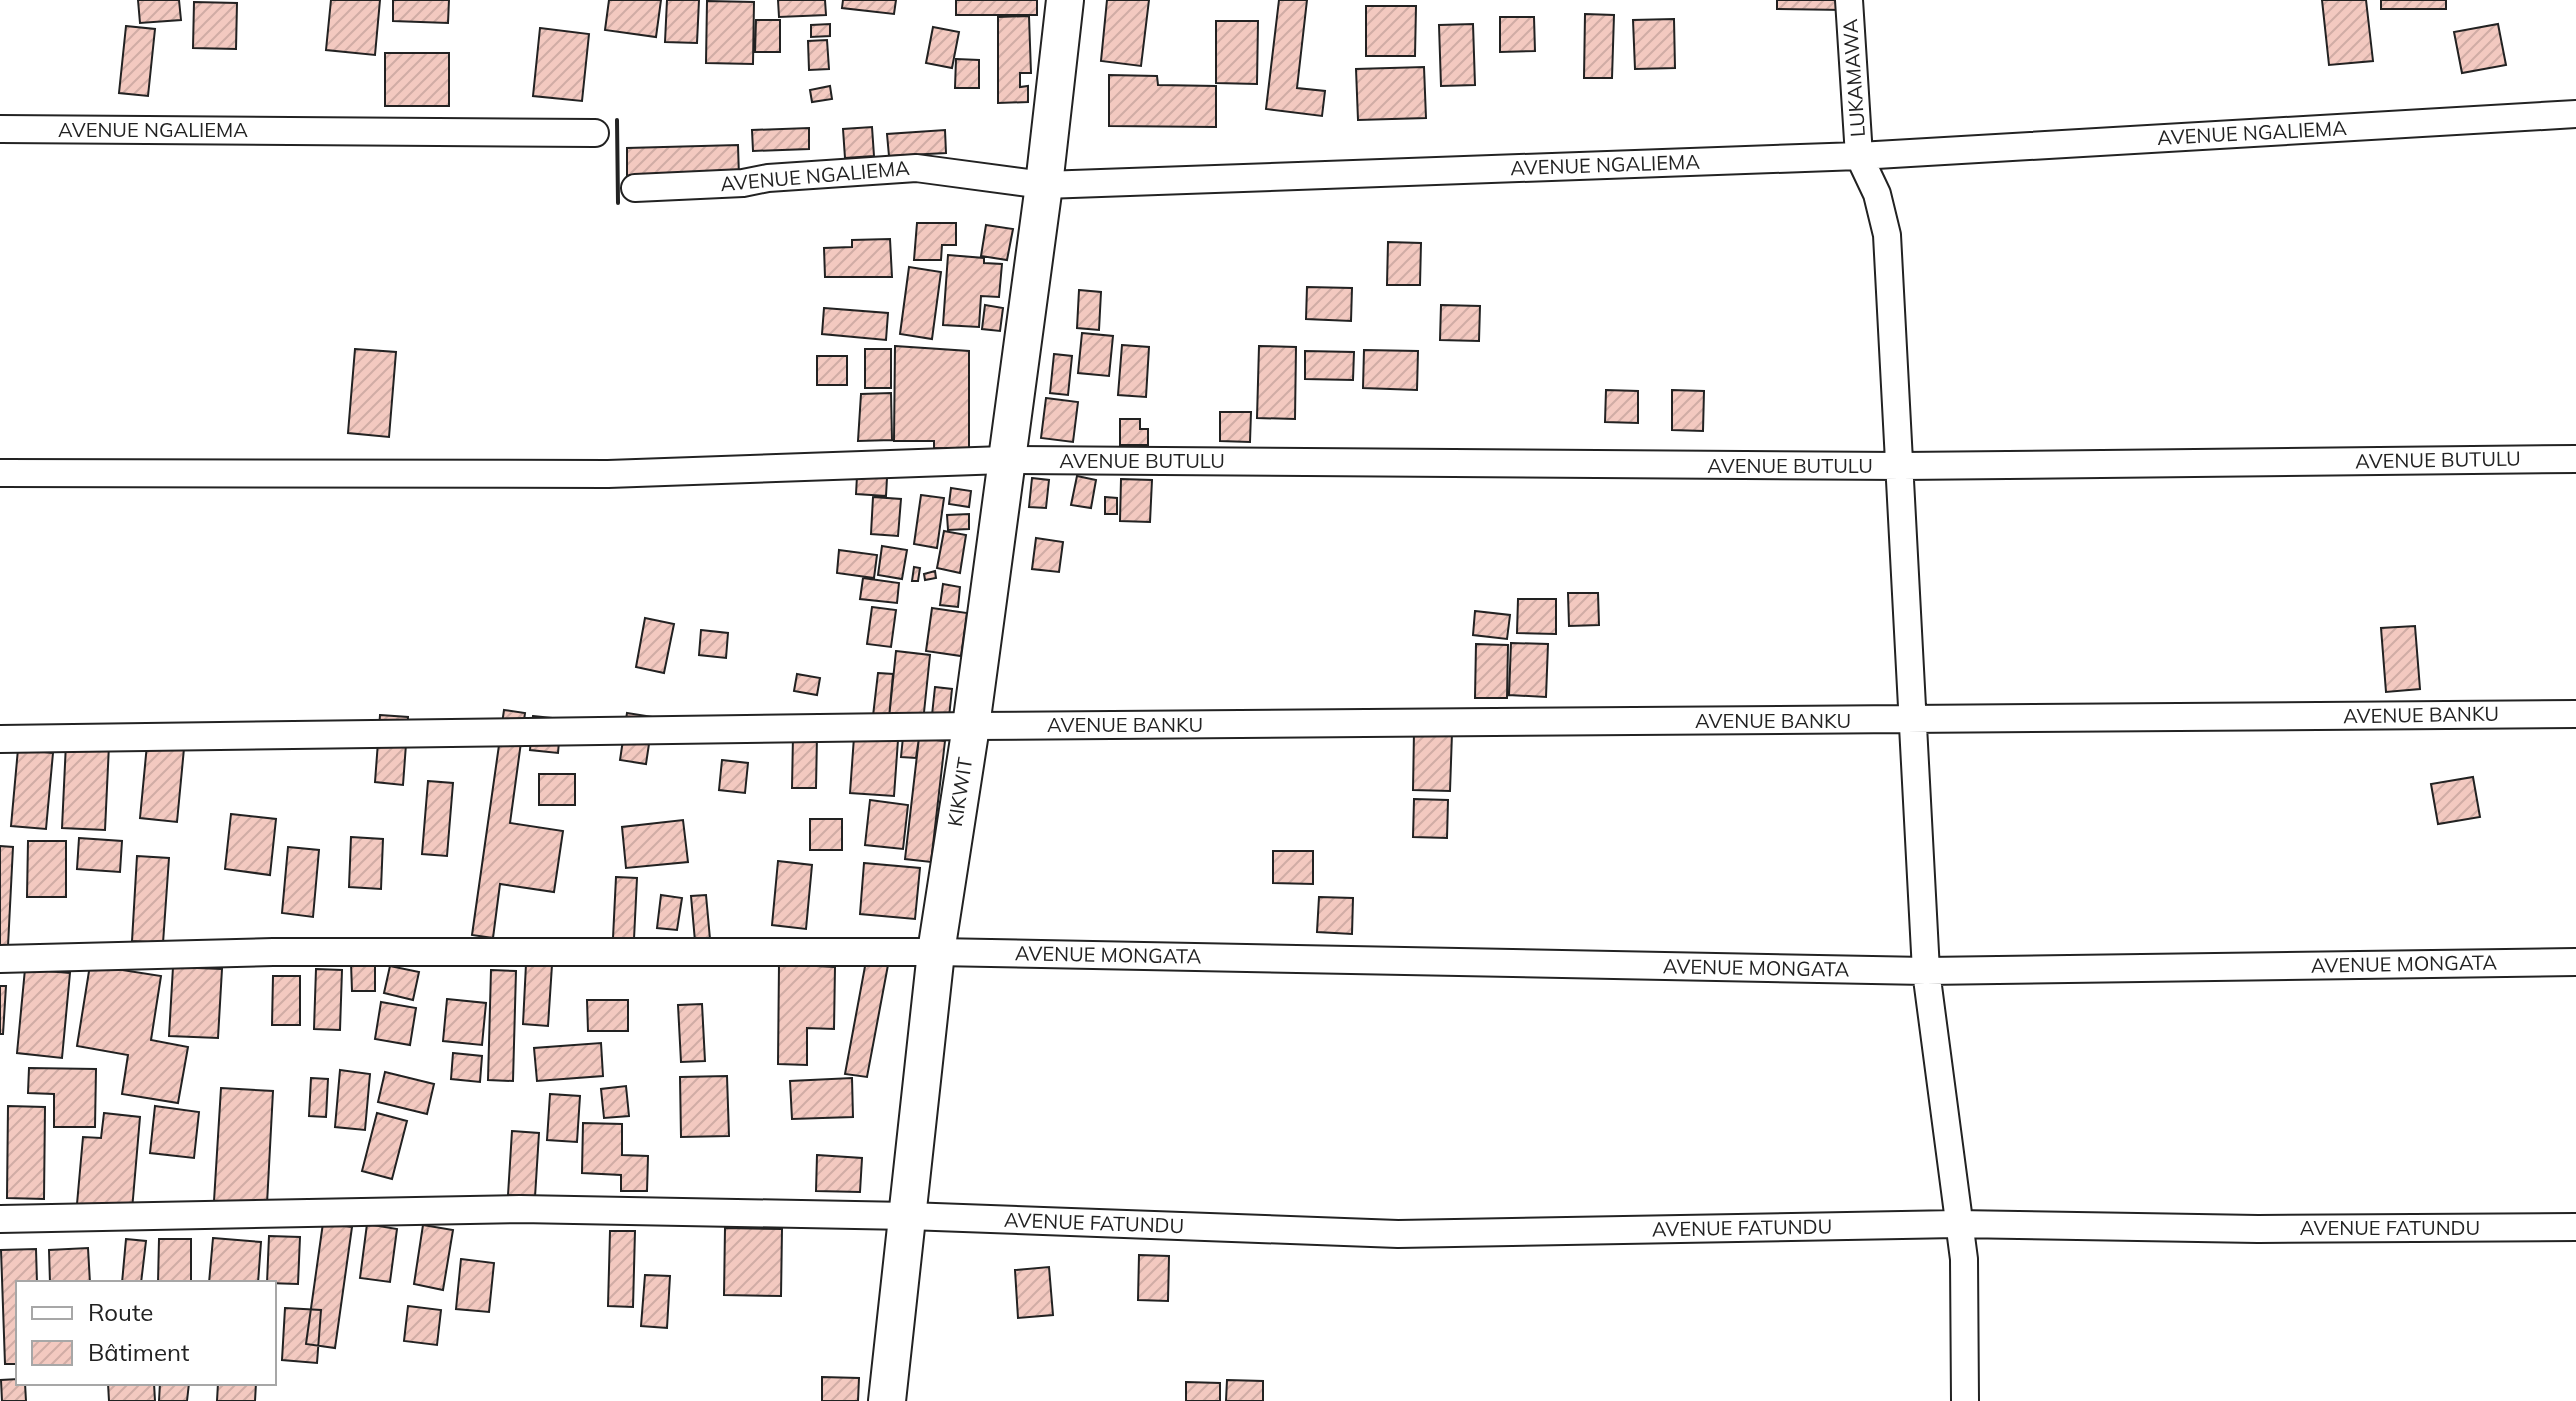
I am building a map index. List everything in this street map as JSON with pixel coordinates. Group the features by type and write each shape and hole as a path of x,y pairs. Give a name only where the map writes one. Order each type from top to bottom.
{"main road":[{"name":"KIKWIT","path":"887,1401 936,952 971,726 1004,460 1044,185 1065,0"}],"street":[{"name":"LUKAMAWA","path":"1849,0 1859,156"},
{"name":"AVENUE NGALIEMA","path":"635,188 743,183 768,178 916,168 1044,185 1859,156 2576,114"},
{"name":"AVENUE NGALIEMA","path":"0,129 595,133"},
{"path":"1859,156 1877,194 1887,235 1902,466 1926,971 1964,1259 1965,1401"},
{"name":"AVENUE BUTULU","path":"0,473 608,474 1004,460 1902,466 2576,459"},
{"name":"AVENUE BANKU","path":"0,739 971,726 2576,714"},
{"name":"AVENUE MONGATA","path":"0,959 273,952 936,952 1926,971 2576,962"},
{"name":"AVENUE FATUNDU","path":"0,1219 520,1209 908,1216 1398,1234 1957,1224 2258,1229 2576,1227"}],"building":[{"path":"138,0 179,0 181,20 140,23"},
{"path":"331,0 380,0 375,55 326,50"},
{"path":"393,0 449,0 448,23 393,21"},
{"path":"609,0 661,0 656,37 605,30"},
{"path":"667,0 699,0 697,43 665,42"},
{"path":"778,0 825,0 826,15 779,17"},
{"path":"843,0 896,0 894,14 842,8"},
{"path":"956,0 1037,0 1037,15 956,15"},
{"path":"1107,0 1149,0 1141,66 1101,61"},
{"path":"1279,0 1307,0 1297,88 1325,91 1322,116 1266,109"},
{"path":"1777,0 1844,0 1844,10 1777,9"},
{"path":"2322,0 2366,0 2373,61 2329,65"},
{"path":"2381,0 2446,0 2446,9 2381,9"},
{"path":"707,1 754,2 753,64 706,63"},
{"path":"194,2 237,3 236,49 193,48"},
{"path":"1366,6 1416,6 1415,56 1366,56"},
{"path":"1585,14 1614,15 1612,78 1584,78"},
{"path":"1029,16 1031,73 1020,73 1020,87 1028,86 1028,102 998,103 998,17"},
{"path":"1500,17 1534,17 1535,51 1500,52"},
{"path":"1674,19 1675,68 1635,69 1633,20"},
{"path":"756,20 780,20 780,52 755,52"},
{"path":"1216,21 1258,21 1257,84 1216,83"},
{"path":"830,24 830,36 811,37 811,25"},
{"path":"1473,24 1475,85 1441,86 1439,25"},
{"path":"2498,24 2506,65 2462,73 2454,32"},
{"path":"126,26 155,29 148,96 119,93"},
{"path":"933,27 959,32 952,68 926,63"},
{"path":"540,28 589,34 582,101 533,96"},
{"path":"827,40 829,69 809,70 808,41"},
{"path":"385,53 449,53 449,106 385,106"},
{"path":"956,59 979,60 979,88 955,88"},
{"path":"1424,67 1426,118 1358,120 1356,69"},
{"path":"1109,75 1157,76 1158,85 1216,86 1216,127 1109,126"},
{"path":"830,86 832,99 812,102 810,90"},
{"path":"872,127 874,156 845,158 843,129"},
{"path":"809,128 809,149 753,151 752,130"},
{"path":"945,130 946,153 889,156 887,134"},
{"path":"738,145 739,177 627,180 627,148"},
{"path":"917,223 956,223 956,245 942,245 941,260 914,260"},
{"path":"986,225 1013,229 1007,260 981,256"},
{"path":"890,239 892,277 825,277 824,248 852,247 852,240"},
{"path":"1388,242 1421,243 1420,285 1387,285"},
{"path":"948,255 984,258 984,263 1002,264 999,297 981,296 979,327 943,325"},
{"path":"909,267 941,272 932,339 900,334"},
{"path":"1307,287 1352,288 1351,321 1306,319"},
{"path":"1079,290 1101,292 1099,330 1077,328"},
{"path":"985,305 1003,308 1000,331 982,329"},
{"path":"1441,305 1480,306 1479,341 1440,340"},
{"path":"824,308 888,313 886,340 822,334"},
{"path":"1082,333 1113,336 1109,376 1078,373"},
{"path":"1122,345 1149,347 1146,397 1118,395"},
{"path":"895,346 969,351 969,449 934,448 934,441 894,441"},
{"path":"1259,346 1296,347 1295,419 1257,418"},
{"path":"355,349 396,352 389,437 348,433"},
{"path":"865,349 891,349 891,388 865,388"},
{"path":"1364,350 1418,351 1417,390 1363,388"},
{"path":"1305,351 1354,352 1353,380 1305,379"},
{"path":"1054,354 1072,356 1068,395 1050,393"},
{"path":"817,356 847,356 847,385 817,385"},
{"path":"1606,390 1638,391 1638,423 1605,422"},
{"path":"1672,390 1704,391 1703,431 1672,430"},
{"path":"891,393 892,440 858,441 861,394"},
{"path":"1046,398 1078,402 1073,442 1041,438"},
{"path":"1220,412 1251,412 1250,442 1220,441"},
{"path":"1120,419 1140,419 1140,429 1148,429 1148,445 1120,445"},
{"path":"857,476 887,478 886,496 856,494"},
{"path":"1077,476 1096,480 1091,508 1071,505"},
{"path":"1032,478 1049,480 1046,508 1029,507"},
{"path":"1121,479 1152,480 1150,522 1120,521"},
{"path":"951,488 971,491 969,507 949,504"},
{"path":"921,495 944,498 937,548 914,544"},
{"path":"873,497 901,499 898,536 871,534"},
{"path":"1105,497 1117,498 1117,514 1105,514"},
{"path":"969,514 969,529 948,530 947,515"},
{"path":"944,531 966,535 960,573 937,568"},
{"path":"1036,538 1063,542 1059,572 1032,569"},
{"path":"882,546 907,550 902,579 878,575"},
{"path":"839,550 877,555 874,578 837,573"},
{"path":"914,567 920,568 918,581 912,581"},
{"path":"935,571 936,578 925,580 924,574"},
{"path":"863,578 899,583 897,603 860,599"},
{"path":"943,584 960,587 958,607 940,605"},
{"path":"1568,593 1598,593 1599,625 1569,626"},
{"path":"1518,599 1556,599 1556,634 1517,633"},
{"path":"872,607 896,610 891,647 867,644"},
{"path":"932,608 967,613 961,656 926,651"},
{"path":"1475,611 1510,615 1507,639 1473,635"},
{"path":"645,618 674,624 664,673 636,667"},
{"path":"2415,626 2420,689 2386,692 2381,628"},
{"path":"701,630 728,633 726,658 699,655"},
{"path":"1511,643 1548,644 1546,697 1509,695"},
{"path":"1476,644 1508,645 1507,698 1475,698"},
{"path":"896,651 930,655 923,722 889,718"},
{"path":"878,673 893,674 889,718 873,716"},
{"path":"797,674 820,678 817,695 794,691"},
{"path":"935,687 952,689 949,717 932,715"},
{"path":"504,710 525,713 510,823 563,831 554,892 500,884 493,938 472,935"},
{"path":"627,713 653,717 646,764 620,760"},
{"path":"380,715 408,717 403,785 375,782"},
{"path":"533,716 561,719 558,753 530,750"},
{"path":"1414,731 1452,733 1450,791 1413,790"},
{"path":"148,734 185,738 177,822 140,818"},
{"path":"793,736 817,736 816,788 792,788"},
{"path":"854,737 898,740 894,796 850,793"},
{"path":"903,737 919,738 916,758 901,757"},
{"path":"919,738 945,741 931,862 905,859"},
{"path":"66,743 109,745 105,830 62,828"},
{"path":"18,749 53,753 46,829 11,826"},
{"path":"722,760 748,763 745,793 719,790"},
{"path":"539,774 575,774 575,805 539,805"},
{"path":"2473,777 2480,817 2438,824 2431,784"},
{"path":"428,781 453,783 447,856 422,854"},
{"path":"1414,799 1448,800 1447,838 1413,837"},
{"path":"870,800 908,805 903,849 865,845"},
{"path":"231,814 276,819 270,875 225,869"},
{"path":"810,819 842,819 842,850 810,850"},
{"path":"683,820 688,862 626,868 622,827"},
{"path":"351,837 383,839 381,889 349,887"},
{"path":"79,838 122,841 120,872 77,869"},
{"path":"28,841 66,841 66,897 27,897"},
{"path":"0,846 13,847 8,946 0,946"},
{"path":"288,847 319,850 313,917 282,913"},
{"path":"1273,851 1313,851 1313,884 1273,883"},
{"path":"137,856 169,858 163,943 132,941"},
{"path":"778,861 812,865 806,929 772,925"},
{"path":"864,863 920,868 915,919 860,914"},
{"path":"616,877 637,878 634,939 613,938"},
{"path":"661,895 682,898 677,930 657,928"},
{"path":"706,895 710,939 695,941 691,896"},
{"path":"1319,897 1353,898 1352,934 1317,932"},
{"path":"866,961 888,965 867,1077 845,1074"},
{"path":"375,962 375,991 352,991 351,963"},
{"path":"526,964 552,965 548,1026 523,1024"},
{"path":"779,964 835,967 834,1029 807,1028 807,1065 778,1064"},
{"path":"90,965 161,976 151,1040 188,1047 178,1103 122,1094 128,1055 77,1046"},
{"path":"390,966 419,972 413,1000 384,993"},
{"path":"173,967 222,969 218,1038 169,1036"},
{"path":"25,969 70,973 62,1058 17,1053"},
{"path":"316,969 342,970 340,1030 314,1029"},
{"path":"491,970 516,971 513,1081 488,1080"},
{"path":"273,976 300,976 300,1025 272,1025"},
{"path":"0,986 6,986 3,1034 0,1034"},
{"path":"447,999 486,1003 482,1045 443,1041"},
{"path":"587,1000 628,1000 628,1031 588,1031"},
{"path":"381,1002 416,1008 410,1045 375,1039"},
{"path":"702,1004 705,1061 681,1062 678,1005"},
{"path":"601,1043 603,1076 537,1081 534,1048"},
{"path":"453,1053 482,1056 480,1082 451,1079"},
{"path":"29,1068 96,1069 95,1127 54,1127 54,1094 28,1093"},
{"path":"340,1070 370,1074 365,1130 335,1127"},
{"path":"385,1072 434,1084 427,1114 378,1102"},
{"path":"727,1076 729,1136 681,1137 680,1077"},
{"path":"311,1078 328,1079 326,1117 309,1116"},
{"path":"852,1078 853,1117 792,1119 790,1081"},
{"path":"626,1086 629,1116 604,1118 601,1089"},
{"path":"221,1088 273,1091 267,1204 214,1201"},
{"path":"550,1094 580,1096 577,1142 547,1140"},
{"path":"8,1106 45,1107 44,1199 7,1198"},
{"path":"155,1106 199,1112 194,1158 150,1153"},
{"path":"104,1113 140,1117 132,1210 77,1204 83,1137 101,1138"},
{"path":"377,1113 407,1121 392,1179 362,1171"},
{"path":"583,1123 622,1124 622,1155 648,1156 647,1191 621,1191 621,1175 582,1173"},
{"path":"512,1131 539,1133 535,1197 508,1195"},
{"path":"817,1155 862,1158 860,1192 816,1191"},
{"path":"323,1223 352,1227 335,1348 306,1344"},
{"path":"367,1224 397,1229 390,1282 360,1278"},
{"path":"423,1225 453,1230 443,1290 414,1284"},
{"path":"725,1228 782,1229 781,1296 724,1295"},
{"path":"610,1231 635,1231 633,1307 608,1306"},
{"path":"269,1236 300,1237 298,1284 267,1281"},
{"path":"213,1238 261,1242 258,1281 209,1281"},
{"path":"126,1239 146,1241 141,1281 122,1281"},
{"path":"159,1239 191,1239 191,1281 158,1281"},
{"path":"88,1248 90,1281 50,1281 49,1250"},
{"path":"36,1249 37,1281 16,1281 16,1364 5,1364 1,1250"},
{"path":"1139,1255 1169,1256 1168,1301 1138,1300"},
{"path":"461,1259 494,1263 489,1312 456,1309"},
{"path":"1049,1267 1053,1315 1018,1318 1015,1270"},
{"path":"645,1275 670,1276 667,1328 641,1326"},
{"path":"408,1306 441,1310 437,1345 404,1341"},
{"path":"285,1308 321,1310 317,1363 282,1360"},
{"path":"822,1377 859,1378 858,1401 822,1401"},
{"path":"16,1379 16,1385 25,1385 26,1401 2,1401 1,1380"},
{"path":"1227,1380 1263,1381 1263,1401 1226,1401"},
{"path":"1186,1382 1220,1383 1220,1401 1186,1401"},
{"path":"108,1385 154,1385 155,1401 109,1401"},
{"path":"160,1385 189,1385 187,1401 159,1401"},
{"path":"218,1385 256,1385 255,1401 217,1401"}],"wall":[{"path":"617,120 618,203"}]}
